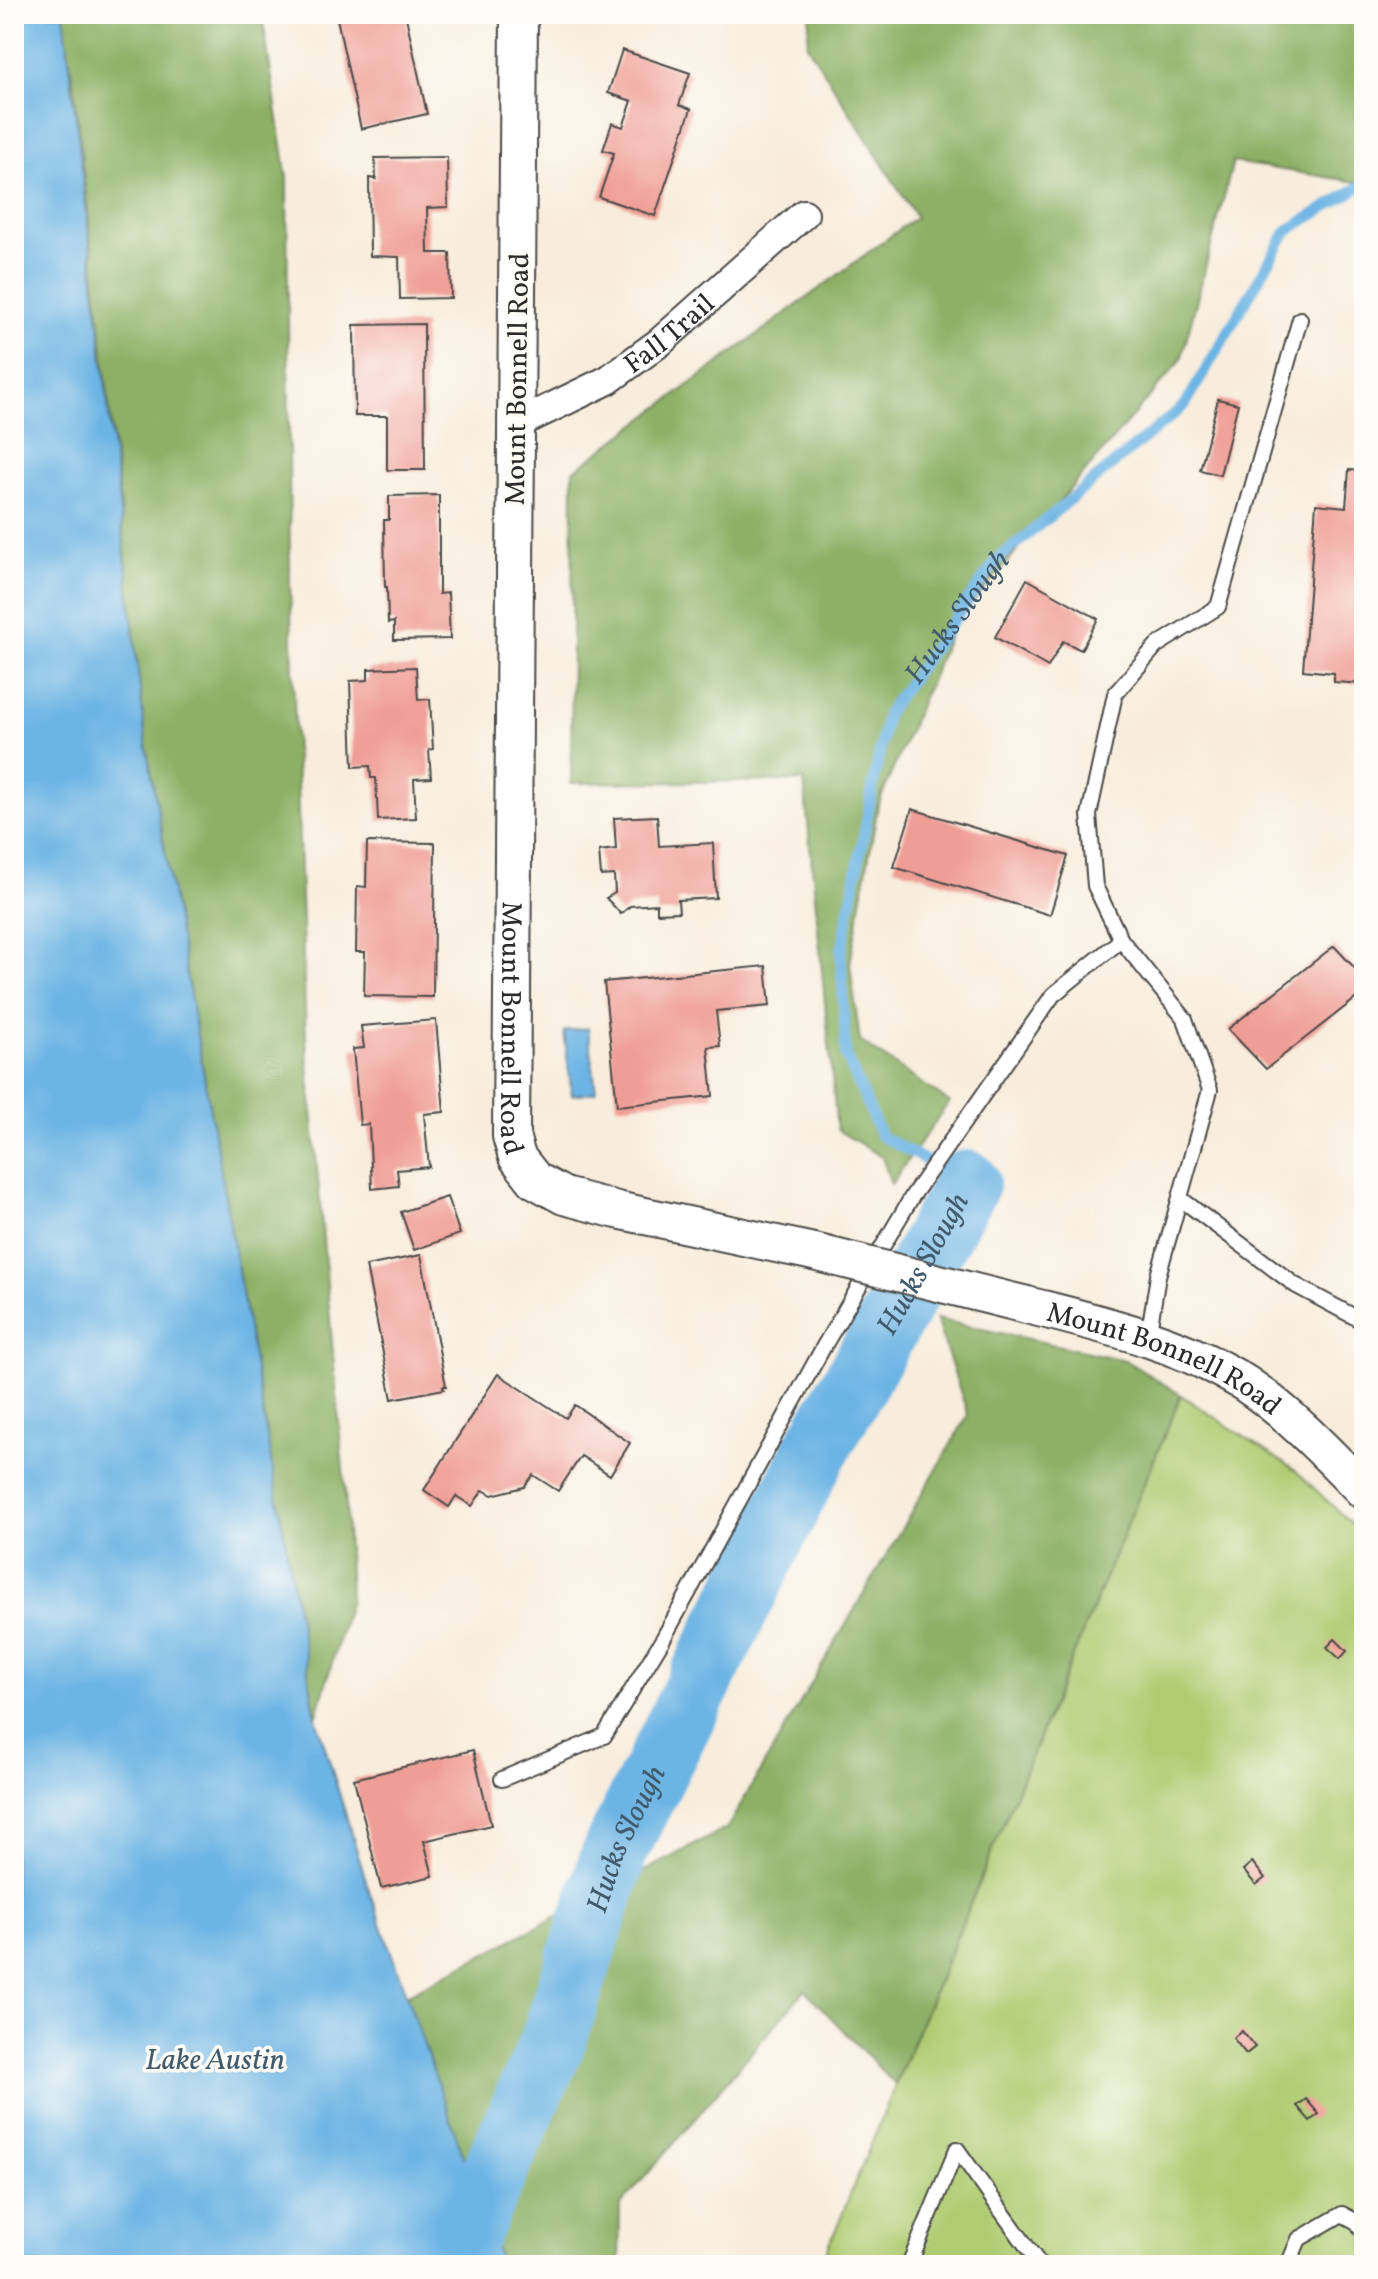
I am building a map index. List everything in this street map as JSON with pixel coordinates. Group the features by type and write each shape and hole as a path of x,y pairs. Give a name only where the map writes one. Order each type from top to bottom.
{"street":[{"name":"Mount Bonnell Road","path":"519,14 510,1105 511,1136 517,1157 535,1180 564,1196 814,1252 1027,1305 1117,1328 1187,1355 1244,1383 1286,1414 1364,1491"},
{"name":"Fall Trail","path":"515,425 608,380 660,342 804,214"}],"lane":[{"path":"1147,1340 1158,1276 1210,1090 1185,1019 1121,940 1095,886 1089,815 1115,694 1156,646 1218,607 1300,319"},
{"path":"502,1779 604,1736 663,1639 824,1346 913,1195 1053,995 1121,940"},
{"path":"1181,1199 1295,1285 1364,1322"},
{"path":"909,2265 957,2149 1040,2265"},
{"path":"1288,2265 1299,2239 1342,2214 1357,2222 1364,2233"}],"green space":[{"path":"62,14 262,14 287,178 290,582 306,1040 346,1504 350,1600 316,1718 146,743 74,86"},
{"path":"810,14 1364,14 1364,183 1233,162 1181,360 954,624 878,805 850,964 860,1041 949,1102 891,1184 882,1157 837,1130 804,781 571,783 573,471 916,217 807,45"},
{"path":"936,1319 1125,1360 1181,1395 895,2085 805,1990 620,2206 619,2265 502,2265 406,1995 727,1828 968,1415"},
{"path":"1181,1395 1296,1471 1364,1536 1364,2265 821,2265"}],"water":[{"name":"Lake Austin","path":"14,14 64,14 146,743 316,1718 368,1887 502,2265 14,2265"},
{"path":"588,1028 596,1092 572,1095 564,1031"}],"building":[{"path":"336,14 401,14 401,17 406,17 427,114 361,129"},
{"path":"622,50 690,73 679,105 691,109 655,216 599,197 614,153 603,150 612,123 623,127 632,101 608,93"},
{"path":"447,157 448,207 427,208 428,253 450,253 451,298 400,299 399,257 370,256 369,178 376,179 375,158"},
{"path":"424,324 425,470 387,470 387,416 355,416 354,325"},
{"path":"1218,399 1238,404 1220,475 1200,470"},
{"path":"1349,470 1364,471 1364,684 1334,682 1334,673 1303,670 1316,504 1346,507"},
{"path":"439,495 439,594 448,593 450,639 394,640 394,622 388,623 385,587 384,520 389,520 389,496"},
{"path":"1027,579 1098,619 1081,650 1063,641 1048,667 995,637"},
{"path":"416,667 418,700 430,699 431,778 414,779 416,818 378,820 376,778 371,778 370,766 353,767 350,681 368,680 368,669"},
{"path":"912,809 1068,856 1050,915 894,867"},
{"path":"657,816 659,846 713,843 716,898 678,900 679,912 657,913 657,904 630,906 621,914 606,898 615,893 614,875 601,876 599,851 616,849 614,818"},
{"path":"367,842 435,843 433,997 364,996 365,952 356,952 357,886 366,887"},
{"path":"1334,946 1364,978 1364,992 1266,1069 1228,1029"},
{"path":"766,966 770,1006 716,1011 720,1046 708,1047 713,1096 617,1106 604,982"},
{"path":"436,1020 444,1112 424,1114 429,1167 397,1170 399,1186 372,1189 369,1124 360,1125 353,1049 364,1048 361,1026"},
{"path":"447,1197 460,1234 414,1250 401,1212"},
{"path":"421,1255 446,1386 443,1386 444,1389 392,1399 366,1266"},
{"path":"498,1374 566,1418 575,1405 630,1443 610,1475 581,1456 558,1491 533,1475 524,1487 492,1495 483,1490 472,1506 456,1496 449,1507 424,1490"},
{"path":"1335,1639 1347,1651 1340,1659 1327,1647"},
{"path":"473,1750 491,1825 424,1841 433,1876 381,1888 354,1779"},
{"path":"1252,1862 1265,1878 1256,1885 1243,1870"},
{"path":"1242,2031 1255,2047 1246,2054 1233,2038"},
{"path":"1306,2099 1319,2114 1310,2121 1297,2106"}],"waterway":[{"name":"Hucks Slough","path":"967,1183 881,1136 846,1056 841,954 887,713 997,560 1185,405 1287,231 1364,184"},
{"name":"Hucks Slough","path":"450,2265 455,2260 552,2044 615,1851 815,1452 967,1183"}]}
